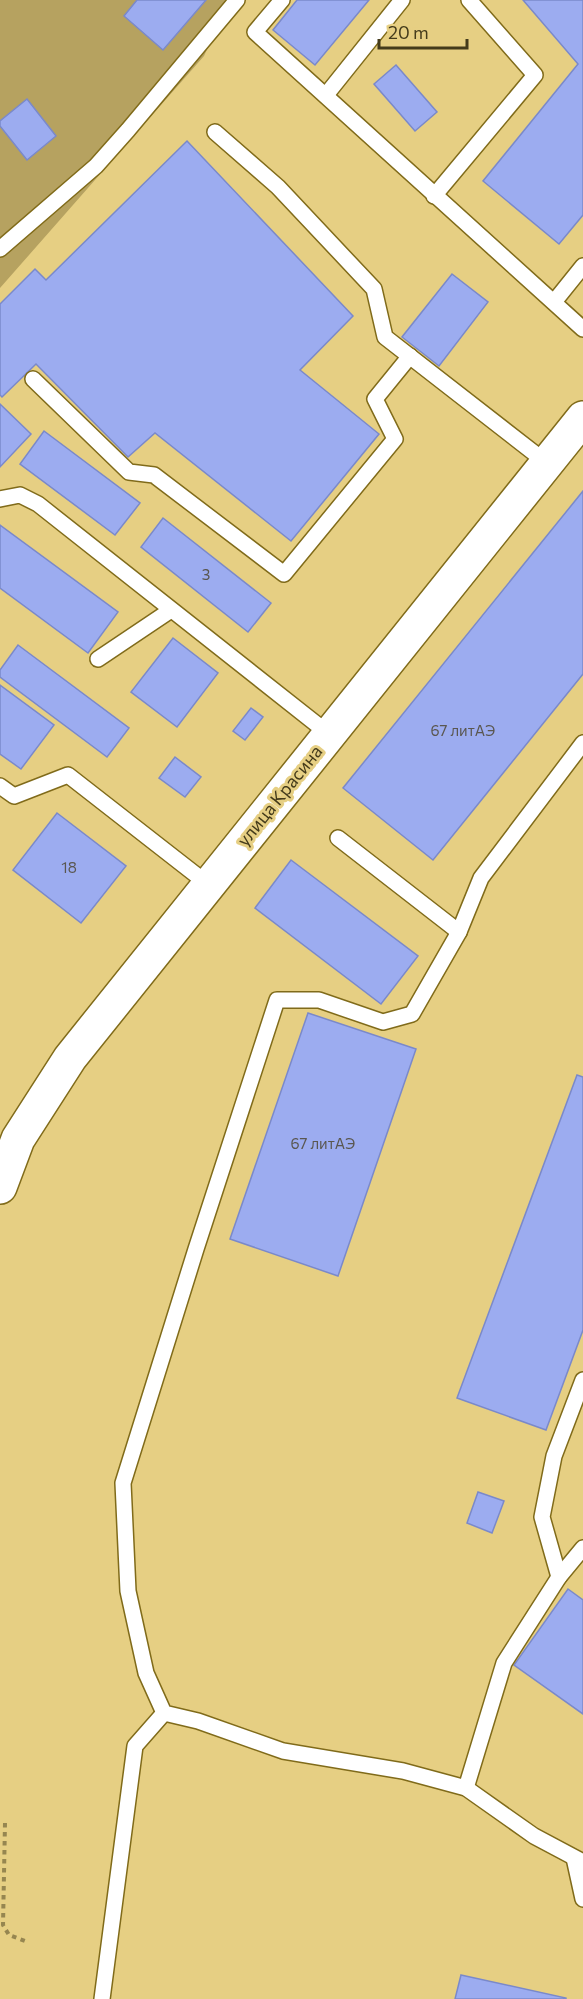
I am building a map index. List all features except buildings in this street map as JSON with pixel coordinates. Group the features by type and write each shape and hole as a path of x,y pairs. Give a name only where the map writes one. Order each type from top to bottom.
{"main road":[{"name":"улица Красина","path":"0,1187 18,1139 70,1058 583,418"}],"lane":[{"path":"0,249 96,166 237,0"},
{"path":"282,0 255,32 583,329"},
{"path":"326,95 402,0"},
{"path":"434,196 535,75 469,0"},
{"path":"215,132 278,187 374,289 385,337 547,463"},
{"path":"554,302 583,266"},
{"path":"33,379 129,472 154,475 284,574 395,439 375,399 410,356"},
{"path":"0,499 21,495 38,504 329,734"},
{"path":"98,659 171,610"},
{"path":"164,1713 146,1672 128,1591 123,1483 192,1260 278,1000 319,1000 383,1022 411,1014 459,932 481,878 583,743"},
{"path":"0,786 14,796 68,775 209,885"},
{"path":"338,838 459,932"},
{"path":"558,1577 542,1517 554,1456 583,1380"},
{"path":"466,1788 504,1663 558,1577 583,1548"},
{"path":"164,1713 198,1721 283,1751 403,1771 466,1788 534,1836 579,1860 583,1899"},
{"path":"102,1999 135,1746 164,1713"}],"path":[{"path":"5,1823 3,1925 9,1935 25,1941"}],"shaded area":[{"path":"0,0 244,0 214,34 204,56 0,288"}]}
